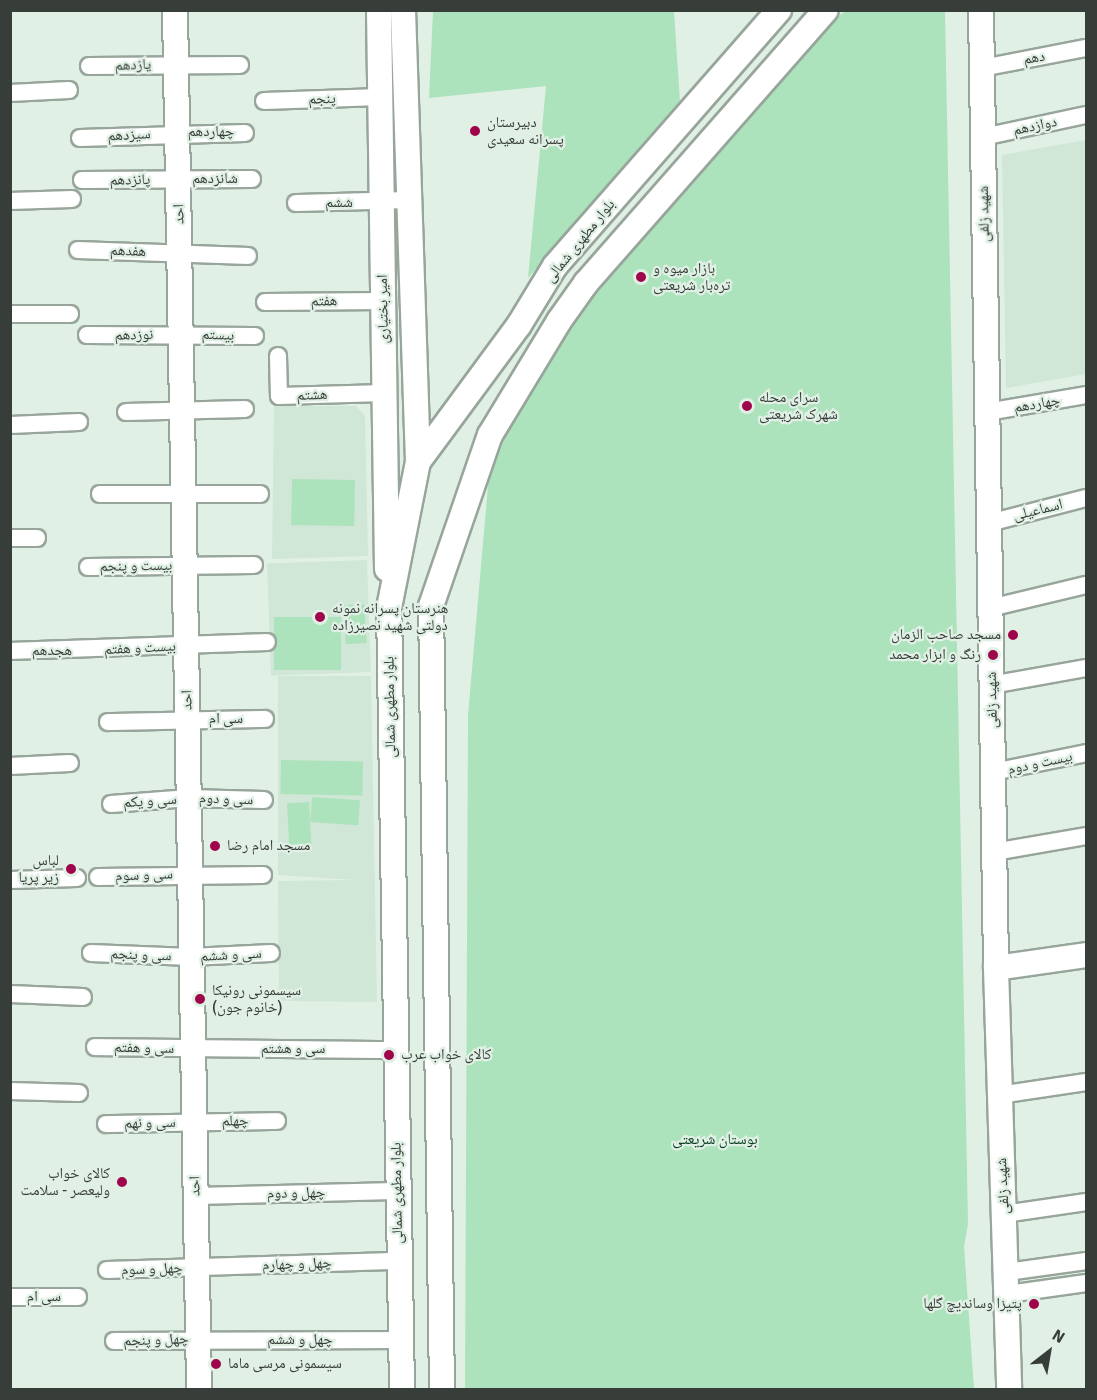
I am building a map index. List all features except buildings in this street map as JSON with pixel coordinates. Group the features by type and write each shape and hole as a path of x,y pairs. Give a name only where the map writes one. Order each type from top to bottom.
{"main road":[{"name":"احد","path":"176,10 199,1389"},
{"name":"امیر بختیاری","path":"379,10 389,608"},
{"name":"امیر بختیاری","path":"403,10 418,462"},
{"name":"بلوار مطهری شمالی","path":"402,1389 394,1050 389,608 418,462 519,325 555,266 779,10"},
{"name":"بلوار مطهری شمالی","path":"442,1389 432,606 490,435 554,328 586,282 826,10"},
{"name":"شهید زلفی","path":"981,10 996,968 999,1095 1008,1283 1009,1389"},
{"path":"996,968 1086,955"}],"street":[{"name":"دهم","path":"982,68 1086,48"},
{"path":"176,63 240,65"},
{"name":"یازدهم","path":"89,66 176,63"},
{"path":"10,93 69,90"},
{"name":"پنجم","path":"264,101 380,97"},
{"name":"دوازدهم","path":"983,137 1086,115"},
{"name":"چهاردهم","path":"177,132 245,133"},
{"name":"سیزدهم","path":"80,138 177,132"},
{"name":"شانزدهم","path":"178,179 252,179"},
{"name":"پانزدهم","path":"82,180 178,179"},
{"path":"10,201 72,199"},
{"name":"ششم","path":"296,203 409,200"},
{"name":"هفدهم","path":"78,250 179,253"},
{"path":"179,253 248,256"},
{"name":"هفتم","path":"265,302 383,301"},
{"path":"10,314 70,314"},
{"name":"نوزدهم","path":"87,335 181,334"},
{"name":"بیستم","path":"181,334 255,336"},
{"name":"هشتم","path":"278,356 279,396 384,393"},
{"name":"چهاردهم","path":"987,412 1086,395"},
{"path":"126,412 182,408 246,408"},
{"path":"10,425 79,422"},
{"path":"100,494 260,494"},
{"name":"اسماعیلی","path":"989,523 1086,498"},
{"path":"10,538 38,538"},
{"name":"بیست و پنجم","path":"88,567 254,565"},
{"path":"990,608 1086,585"},
{"name":"بیست و هفتم","path":"94,650 267,642"},
{"name":"هجدهم","path":"10,651 94,650"},
{"path":"991,685 1086,668"},
{"name":"سی ام","path":"108,722 265,718"},
{"name":"بیست و دوم","path":"993,772 1086,753"},
{"path":"10,766 70,763"},
{"name":"سی و دوم","path":"189,798 264,800"},
{"name":"سی و یکم","path":"111,804 189,798"},
{"path":"994,852 1086,836"},
{"name":"سی و سوم","path":"98,877 190,873 263,875"},
{"path":"10,880 76,878"},
{"name":"سی و پنجم","path":"91,953 191,957"},
{"name":"سی و ششم","path":"191,957 271,953"},
{"path":"10,994 83,998"},
{"name":"سی و هفتم","path":"95,1047 193,1048"},
{"name":"سی و هشتم","path":"193,1048 394,1050"},
{"path":"999,1095 1086,1082"},
{"path":"10,1091 79,1093"},
{"name":"چهلم","path":"194,1122 277,1121"},
{"name":"سی و نهم","path":"106,1124 194,1122"},
{"name":"چهل و دوم","path":"195,1196 397,1191"},
{"path":"1004,1214 1086,1202"},
{"name":"چهل و چهارم","path":"196,1267 399,1261"},
{"path":"1008,1283 1086,1261"},
{"name":"چهل و سوم","path":"107,1270 196,1267"},
{"path":"1008,1283 1086,1283"},
{"name":"سی ام","path":"10,1297 78,1297"},
{"name":"چهل و ششم","path":"198,1339 402,1340"},
{"name":"چهل و پنجم","path":"114,1341 198,1339"}],"shaded area":[{"path":"1086,140 1086,374 1006,388 1002,155"},
{"path":"274,406 356,406 365,416 368,556 272,559"},
{"name":"هنرستان پسرانه نمونه دولتی شهید نصیرزاده","path":"367,560 371,672 271,675 267,563"},
{"path":"278,676 371,676 377,1002 279,1001 278,881 356,880 278,875"}],"green space":[{"name":"بوستان شریعتی","path":"848,10 945,11 968,1224 964,1246 974,1389 465,1390 468,715 489,474 540,358 564,327 841,14"},
{"path":"433,11 674,11 680,102 528,278 546,86 429,98"},
{"path":"292,479 355,480 354,526 291,525"},
{"path":"364,604 367,643 346,644 343,605"},
{"path":"274,617 341,617 341,670 274,670"},
{"path":"281,760 363,761 362,795 280,794"},
{"path":"312,797 360,800 358,825 310,822"},
{"path":"309,802 311,845 289,846 287,803"}],"place":[{"name":"دبیرستان پسرانه سعیدی","path":"475,131"},
{"name":"بازار میوه و تره‌بار شریعتی","path":"641,277"},
{"name":"سرای محله شهرک شریعتی","path":"747,406"},
{"name":"هنرستان پسرانه نمونه دولتی شهید نصیرزاده","path":"320,617"},
{"name":"مسجد صاحب الزمان","path":"1013,635"},
{"name":"رنگ و ابزار محمد","path":"993,655"},
{"name":"مسجد امام رضا","path":"215,846"},
{"name":"لباس زیر پریا","path":"71,869"},
{"name":"سیسمونی رونیکا (خانوم جون)","path":"200,999"},
{"name":"کالای خواب عرب","path":"389,1055"},
{"name":"کالای خواب ولیعصر - سلامت","path":"122,1182"},
{"name":"پتیزا وساندیچ گلها","path":"1034,1304"},
{"name":"سیسمونی مرسی ماما","path":"216,1364"}]}
